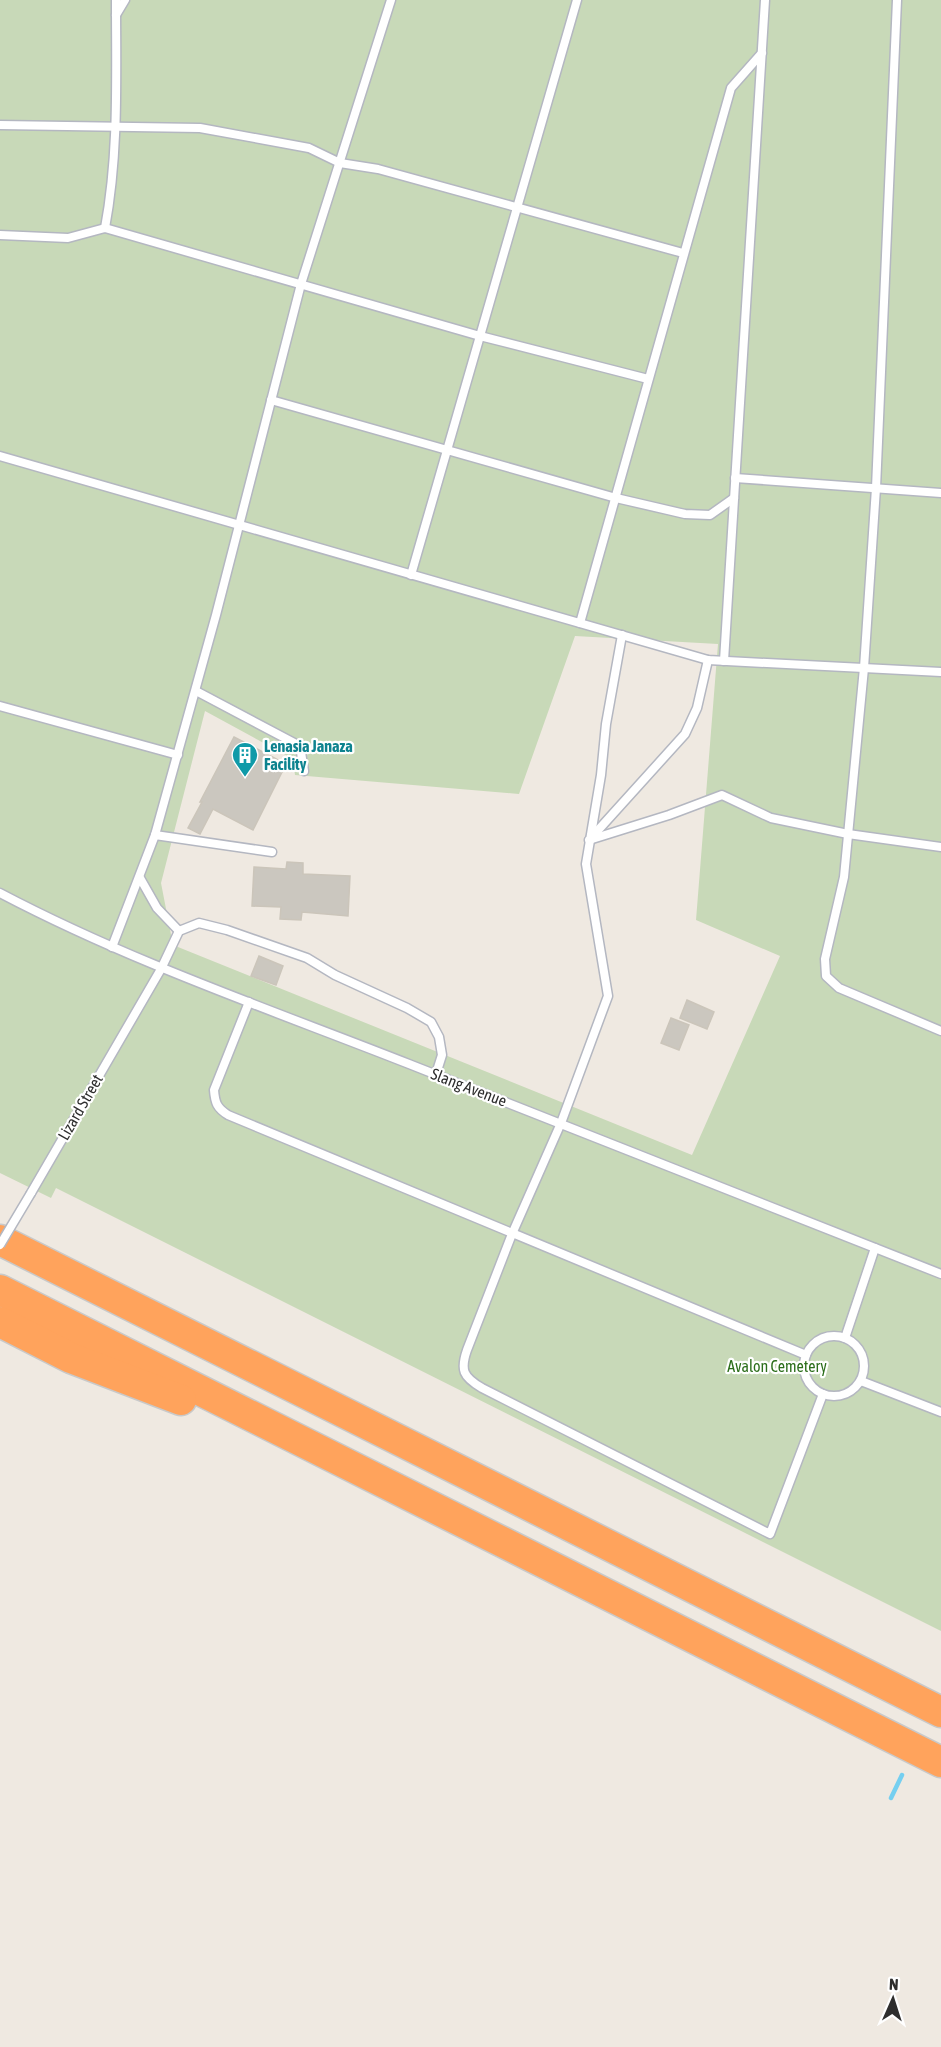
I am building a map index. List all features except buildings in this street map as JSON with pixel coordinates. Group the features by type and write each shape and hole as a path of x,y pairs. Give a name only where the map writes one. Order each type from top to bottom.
{"highway":[{"path":"0,1230 97,1289"},
{"path":"0,1240 941,1712"},
{"path":"0,1290 941,1762"},
{"path":"0,1322 71,1358 346,1464"}],"lane":[{"path":"105,228 112,188 116,127 116,0"},
{"path":"116,15 125,0"},
{"path":"112,947 155,835 196,691 301,284 391,0"},
{"path":"411,575 577,0"},
{"path":"724,661 765,0"},
{"path":"897,0 876,488 864,668 844,877 825,959 826,976 839,988 941,1031"},
{"path":"580,623 731,88 762,53"},
{"path":"0,125 200,128 309,148 340,163 378,169 683,253"},
{"path":"0,236 68,238 105,228 480,336 648,379"},
{"path":"271,400 616,498 685,514 710,515 734,498"},
{"path":"0,456 708,660 941,672"},
{"path":"735,478 941,493"},
{"path":"622,635 606,724 602,775 586,864 608,996 561,1123 512,1234 463,1362 464,1373 471,1382 482,1388 770,1534 823,1394"},
{"path":"589,840 685,734 697,708 708,660"},
{"path":"196,691 300,746 304,771"},
{"path":"0,706 178,755"},
{"path":"589,840 669,815 722,795 771,818 848,834 941,847"},
{"path":"155,835 272,852"},
{"path":"140,878 158,908 179,931 200,923 307,958 335,975 407,1008 431,1022 439,1037 442,1055 436,1074"},
{"name":"Slang Avenue","path":"1,896 160,969 436,1074 941,1274"},
{"name":"Lizard Street","path":"0,1245 160,969 179,931"},
{"path":"249,1002 214,1090 215,1102 219,1109 512,1234 806,1355"},
{"path":"845,1338 875,1248"},
{"path":"828,1336 845,1338 856,1344 862,1352 865,1362 861,1382 846,1394 836,1396 823,1394 809,1384 805,1375 803,1365 806,1355 818,1340 828,1336"},
{"path":"861,1382 941,1413"}],"green space":[{"name":"Avalon Cemetery","path":"0,0 941,0 941,1631 56,1188 51,1198 0,1173","holes":["575,636 718,644 696,920 780,956 692,1155 173,945 161,883 205,711 293,759 295,775 519,794"]}],"waterway":[{"path":"891,1798 902,1775"}],"place":[{"name":"Lenasia Janaza Facility","path":"245,778"}]}
